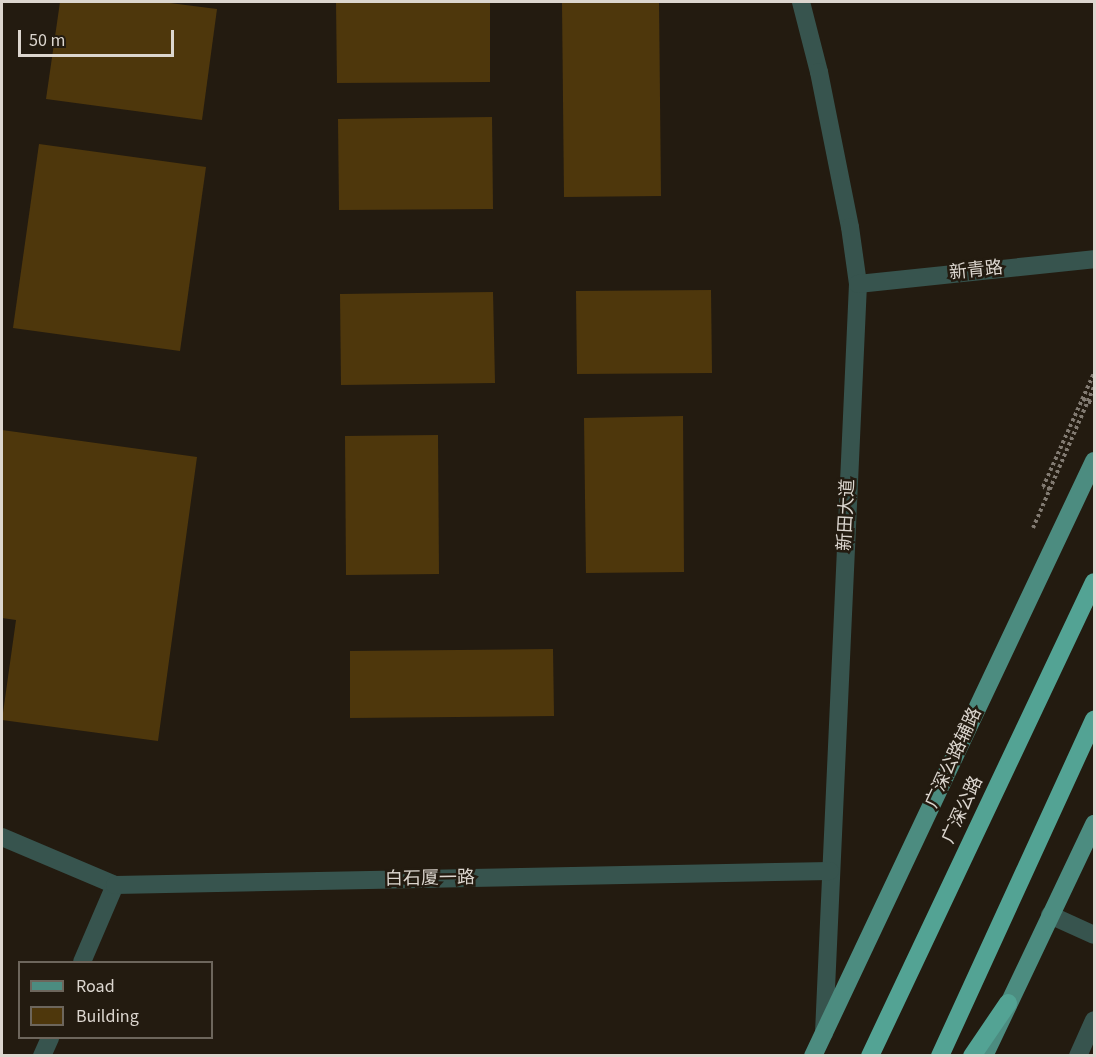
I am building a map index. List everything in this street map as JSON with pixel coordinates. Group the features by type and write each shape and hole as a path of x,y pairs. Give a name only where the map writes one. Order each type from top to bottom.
{"highway":[{"name":"广深公路","path":"870,1056 1095,582"},
{"path":"939,1056 1095,720"},
{"path":"972,1056 1008,1003"}],"main road":[{"name":"广深公路辅路","path":"813,1056 1095,461"},
{"path":"984,1056 1095,824"}],"street":[{"name":"新田大道","path":"801,2 819,72 850,226 858,284 824,1034"},
{"name":"新青路","path":"858,284 1095,259"},
{"path":"2,837 115,885 83,961"},
{"name":"白石厦一路","path":"115,885 830,871"},
{"path":"1050,915 1095,935"},
{"path":"1078,1056 1095,1020"},
{"path":"42,1056 50,1039"}],"path":[{"path":"1050,489 1043,487 1095,373"},
{"path":"1033,528 1095,387"},
{"path":"1083,399 1095,404"}],"building":[{"path":"60,2 162,2 217,9 202,120 46,99"},
{"path":"336,2 490,2 490,82 337,83"},
{"path":"562,2 659,2 661,196 564,197"},
{"path":"492,117 493,209 339,210 338,119"},
{"path":"39,144 206,167 180,351 13,328"},
{"path":"711,290 712,373 577,374 576,291"},
{"path":"493,292 495,383 341,385 340,294"},
{"path":"683,416 684,572 586,573 584,418"},
{"path":"2,430 197,457 158,741 2,720 16,620 2,618"},
{"path":"438,435 439,574 346,575 345,436"},
{"path":"553,649 554,716 350,718 350,651"}]}
